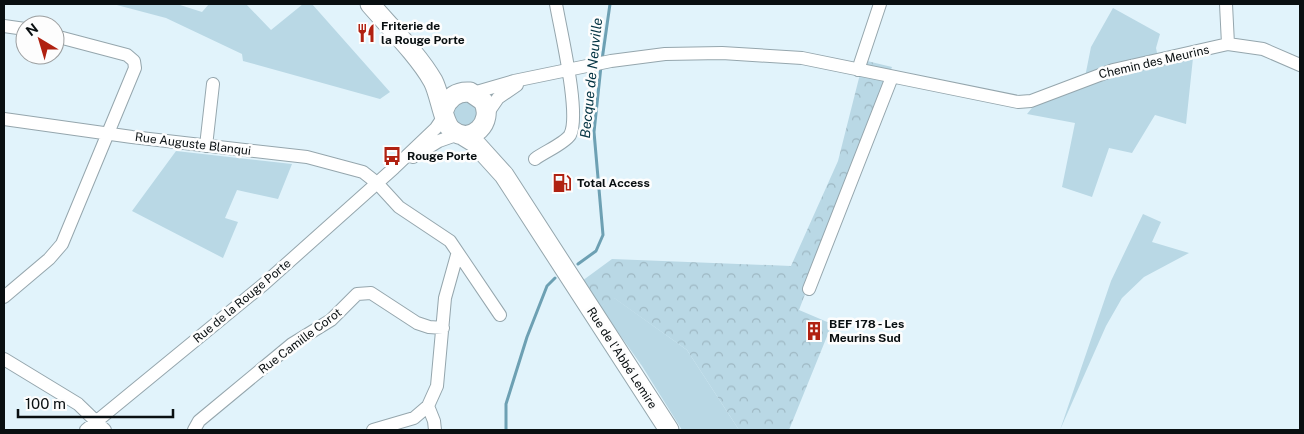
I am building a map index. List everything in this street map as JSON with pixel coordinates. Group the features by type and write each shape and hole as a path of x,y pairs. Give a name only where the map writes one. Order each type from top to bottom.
{"main road":[{"name":"Rue de l'Abbé Lemire","path":"370,4 430,75 440,95 449,127 475,143 504,174 669,430"},
{"name":"Rue de l'Abbé Lemire","path":"382,4 442,78 483,101 486,118 504,174"},
{"path":"444,113 449,98 468,92"},
{"path":"461,134 474,133 486,118"},
{"name":"Rue de l'Abbé Lemire","path":"575,286 608,350 659,430"}],"street":[{"path":"535,159 569,136 573,128 573,101 556,4"},
{"path":"858,70 880,4"},
{"path":"1226,4 1228,44"},
{"path":"4,297 50,259 62,244 135,68 134,61 127,55 65,39"},
{"name":"Chemin des Meurins","path":"468,92 588,65 673,54 747,53 802,58 1012,102 1024,102 1118,68 1228,44 1262,49 1300,65"},
{"name":"Chemin des Meurins","path":"486,118 502,94 530,78"},
{"path":"809,289 892,78"},
{"path":"206,146 213,84"},
{"name":"Rue de la Rouge Porte","path":"86,430 101,426 264,284 394,168 436,128 444,113"},
{"name":"Rue Auguste Blanqui","path":"4,119 206,146 308,157 362,172 377,182"},
{"name":"Rue de la Rouge Porte","path":"394,168 433,144 461,134"},
{"path":"377,182 399,207 445,237 454,246 458,255 469,267 500,315"},
{"path":"373,430 414,418 428,406 437,386 446,292 456,267 458,255"},
{"name":"Rue Camille Corot","path":"194,430 199,421 292,344 331,320 357,294 375,295 417,323 442,328"},
{"path":"4,359 78,404 101,426"},
{"path":"428,406 434,418 435,430"}],"green space":[{"path":"113,4 177,4 202,12 209,4 246,4 271,30 303,4 312,4 390,92 380,99 243,61 242,54 166,18"},
{"path":"1113,8 1160,34 1156,48 1160,67 1193,58 1186,124 1155,115 1132,153 1109,148 1092,197 1062,187 1075,123 1027,114 1036,103 1084,82 1091,47"},
{"path":"867,61 892,67 799,310 832,324 789,430 739,430 687,350 614,298 600,307 582,281 612,259 791,266 838,161 859,78"},
{"path":"465,101 474,104 477,113 474,122 465,125 456,122 453,113 456,104"},
{"path":"176,151 292,164 278,199 237,190 225,218 238,222 223,258 132,211"},
{"path":"1143,214 1161,222 1152,242 1189,253 1144,277 1122,298 1106,326 1060,430 1111,281"},
{"path":"613,297 687,350 739,430 682,430 642,366 600,307"}],"waterway":[{"name":"Becque de Neuville","path":"602,60 610,4"},
{"name":"Becque de Neuville","path":"578,264 596,251 603,235 594,132 601,66"},
{"name":"Becque de Neuville","path":"506,430 506,404 527,337 547,286 555,278"}],"place":[{"name":"Friterie de la Rouge Porte","path":"366,33"},
{"name":"Rouge Porte","path":"392,156"},
{"name":"Total Access","path":"562,183"},
{"name":"BEF 178 - Les Meurins Sud","path":"814,331"}]}
